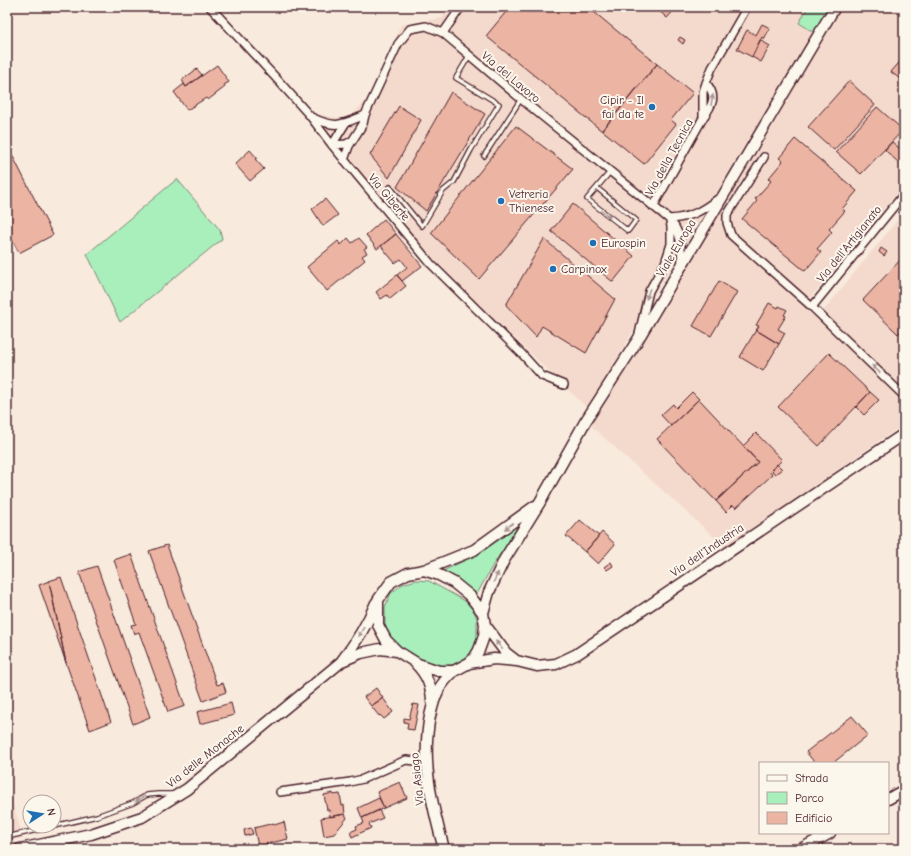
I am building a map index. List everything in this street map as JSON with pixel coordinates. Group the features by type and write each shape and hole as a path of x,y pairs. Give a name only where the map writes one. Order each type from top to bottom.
{"main road":[{"name":"Viale Europa","path":"483,614 489,592 504,560 835,7"},
{"name":"Via dell'Industria","path":"469,663 494,659 517,661 537,666 556,664 577,654 904,434"},
{"path":"341,662 359,636 378,600 391,582 408,573 424,570 474,550 540,502"},
{"path":"378,600 378,625 386,640 397,651 431,670 454,671 469,663 477,653 484,636 485,625 483,614 470,596 439,575 424,570"},
{"name":"Via dell'Industria","path":"485,625 506,653 517,661"},
{"path":"341,662 361,653 380,649 397,651"},
{"path":"413,661 423,673 427,681 433,706"},
{"name":"Via delle Monache","path":"20,849 91,834 142,817 187,789 341,662"},
{"name":"Via Asiago","path":"444,849 434,814 426,762 427,733 436,692 454,671"},
{"path":"889,798 904,790"},
{"path":"801,849 828,834"}],"street":[{"name":"Via Giberte","path":"210,7 310,116 332,146 431,264 522,354 542,376 564,385"},
{"path":"443,33 461,7"},
{"name":"Via della Tecnica","path":"703,118 703,92 712,68 748,7"},
{"name":"Via del Lavoro","path":"344,160 349,146 363,124 365,115 398,44 410,29 426,26 443,33 521,99 669,219 675,226 681,242 682,264"},
{"name":"Via della Tecnica","path":"653,207 710,108 713,94 706,83"},
{"path":"310,116 325,124 336,125 345,124 365,115"},
{"path":"332,146 345,124"},
{"path":"332,146 346,144 354,139"},
{"path":"764,157 727,215 727,223 731,235 812,307 904,396"},
{"name":"Via dell'Artigianato","path":"812,307 904,194"},
{"path":"637,340 649,291 665,262 671,244 672,227 669,219 690,217 722,197"},
{"path":"280,792 363,779 406,760 426,762"}],"lane":[{"path":"390,187 422,226 443,191 454,182 471,150 499,104 456,78 469,56"},
{"path":"484,156 521,99"},
{"path":"597,188 636,220 628,231 587,199 610,172"},
{"path":"7,837 97,816 134,803 147,795 178,795"}],"shaded area":[{"path":"450,7 808,7 799,23 815,33 657,290 588,409 451,277 417,241 311,113 348,120 369,97 401,25 442,18"},
{"path":"840,7 904,7 904,185 807,302 820,315 904,212 904,424 724,548 713,536 589,424 664,294 810,59"},
{"path":"7,783 23,838 7,841"}],"green space":[{"path":"808,7 830,7 815,33 799,23"},
{"path":"177,179 220,230 222,239 120,322 87,254"},
{"path":"529,511 493,565 477,594 441,572 478,554 522,514"},
{"path":"416,580 429,581 465,601 474,611 477,619 477,645 467,657 452,665 436,666 417,660 390,638 385,625 385,607 391,593 403,584"}],"building":[{"path":"510,7 588,7 657,64 602,131 486,36"},
{"path":"655,7 677,7 667,18"},
{"path":"762,24 770,28 764,39 762,37 752,57 737,49 747,30 756,35"},
{"path":"680,37 685,40 683,44 678,40"},
{"path":"760,40 770,46 761,62 752,57"},
{"path":"904,57 904,82 891,72"},
{"name":"Cipir - Il fai da te","path":"657,64 693,93 671,120 676,124 644,164 602,130"},
{"path":"217,65 229,82 208,100 206,98 187,110 174,92 184,84 186,87"},
{"path":"197,69 202,75 186,87 182,80"},
{"path":"849,81 875,105 834,150 808,127"},
{"path":"451,92 485,114 426,211 397,187"},
{"path":"399,106 421,120 389,178 370,155"},
{"path":"877,107 903,130 861,174 836,152"},
{"name":"Vetreria Thienese","path":"516,126 573,169 479,279 431,233"},
{"path":"795,139 857,191 842,209 845,211 829,229 832,232 817,249 821,252 805,271 742,219 757,201 755,199 771,181 768,179 783,161 779,158"},
{"path":"892,142 904,152 904,160 900,164 885,150"},
{"path":"7,145 53,235 19,253 7,230"},
{"path":"250,150 257,158 255,159 264,169 250,181 235,164"},
{"path":"325,199 338,215 323,226 312,209"},
{"name":"Eurospin","path":"573,204 634,256 613,282 551,231"},
{"path":"384,219 396,234 377,249 366,235"},
{"path":"396,234 422,266 402,281 397,275 407,267 401,259 395,263 381,246"},
{"path":"348,238 352,243 359,238 367,247 364,249 367,253 362,256 365,260 327,291 307,267 338,241 341,245"},
{"name":"Carpinox","path":"544,239 615,299 586,353 542,326 536,337 506,305"},
{"path":"881,248 887,252 884,256 879,252"},
{"path":"904,256 904,328 898,334 863,300"},
{"path":"397,275 406,286 390,299 387,295 381,299 376,292"},
{"path":"719,281 737,292 711,336 693,326"},
{"path":"769,303 778,308 779,306 787,310 784,315 786,316 778,329 785,333 779,344 756,330 759,326 756,325"},
{"path":"756,330 779,344 763,371 740,357"},
{"path":"829,353 870,392 819,446 778,407"},
{"path":"692,392 699,399 671,426 661,415 673,404 676,408"},
{"path":"870,392 879,400 864,415 856,407"},
{"path":"699,399 758,462 716,501 657,439"},
{"path":"756,433 782,460 770,472 772,475 736,508 733,505 726,512 716,501 758,462 743,446"},
{"path":"777,464 782,469 775,474 771,470"},
{"path":"580,520 599,536 585,552 566,536"},
{"path":"602,532 615,544 598,564 585,552"},
{"path":"167,545 217,685 223,683 226,692 203,701 149,551"},
{"path":"131,554 185,706 168,712 139,632 134,634 131,625 136,624 114,560"},
{"path":"611,562 613,566 607,570 604,567"},
{"path":"97,566 150,717 133,724 79,572"},
{"path":"61,577 111,722 90,730 66,663 49,581"},
{"path":"49,581 66,663 39,585"},
{"path":"376,688 383,698 371,706 364,697"},
{"path":"383,698 393,712 384,719 380,715 379,716 371,706"},
{"path":"231,703 234,715 200,724 197,712"},
{"path":"413,704 419,705 414,730 407,729 408,723 404,722 404,718 409,719"},
{"path":"852,716 868,735 834,762 814,762 806,752"},
{"path":"400,782 407,798 384,808 377,792"},
{"path":"333,793 333,795 340,794 342,806 344,805 345,814 330,817 324,795"},
{"path":"379,798 384,808 362,818 358,808"},
{"path":"379,810 383,818 369,824 371,828 352,837 350,832 357,829 356,826 364,823 362,818"},
{"path":"345,814 347,818 334,834 324,836 321,818"},
{"path":"284,822 288,839 258,846 254,828"},
{"path":"251,828 253,834 245,836 244,830"}],"place":[{"name":"Cipir - Il fai da te","path":"652,107"},
{"name":"Vetreria Thienese","path":"501,201"},
{"name":"Eurospin","path":"593,243"},
{"name":"Carpinox","path":"553,269"}]}
